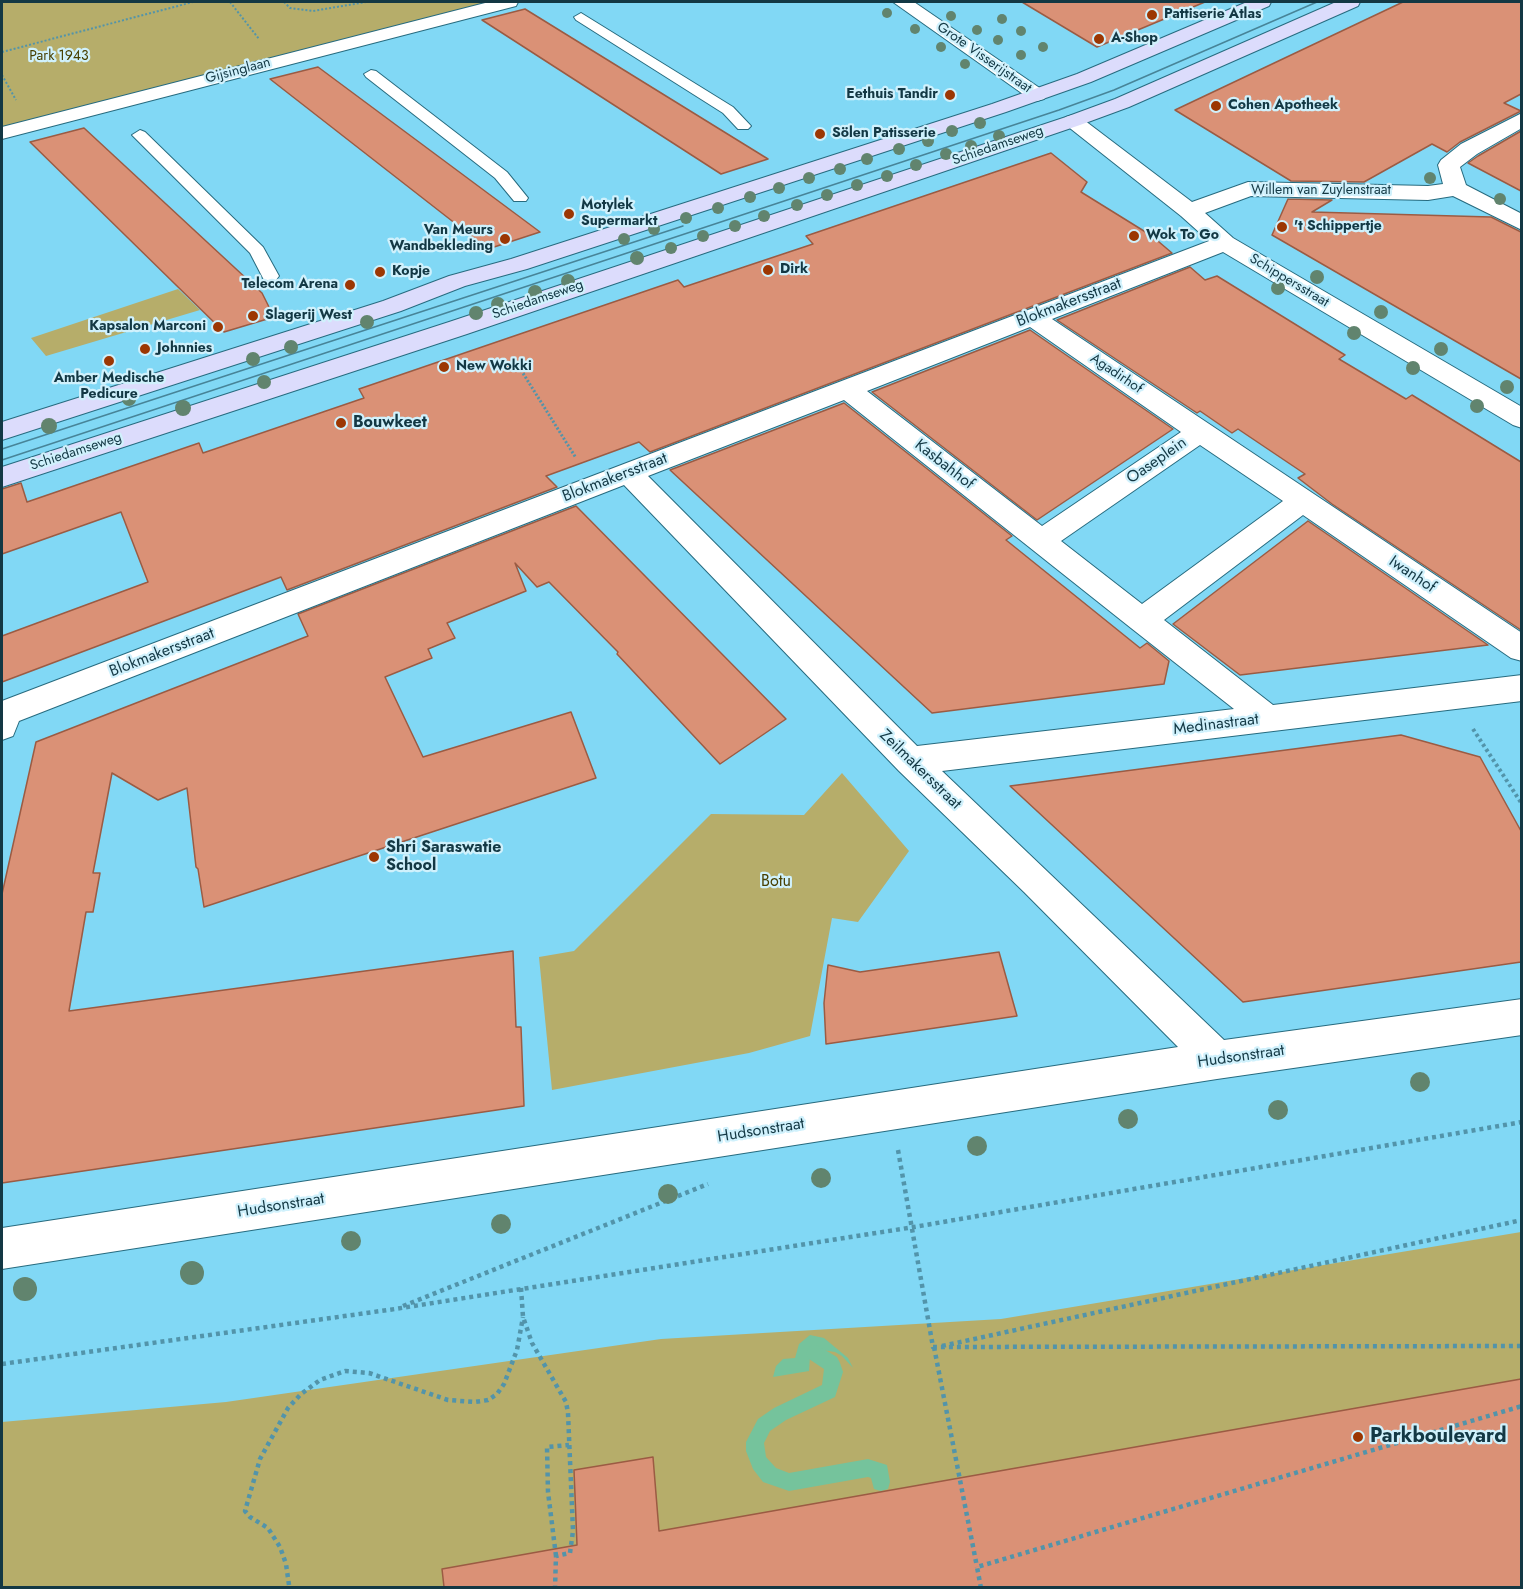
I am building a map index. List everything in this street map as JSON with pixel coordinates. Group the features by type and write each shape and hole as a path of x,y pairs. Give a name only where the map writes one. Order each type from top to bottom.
{"street":[{"name":"Gijsinglaan","path":"2,133 127,107 276,61 353,48 509,2"},
{"name":"Grote Visserijstraat","path":"902,2 1037,94"},
{"path":"2,431 392,306 457,281 519,264 1084,78 1262,2"},
{"name":"Schiedamseweg","path":"2,477 458,328 1072,121 1122,103 1351,2"},
{"name":"Schiedamseweg","path":"1037,94 1072,121"},
{"path":"1521,119 1469,149 1449,165 1456,189 1521,223"},
{"name":"Schippersstraat","path":"1072,121 1189,211 1225,243 1521,419"},
{"name":"Willem van Zuylenstraat","path":"1189,211 1248,189 1428,193 1456,189"},
{"name":"Blokmakersstraat","path":"3,720 593,486 1225,243"},
{"name":"Agadirhof","path":"1032,317 1200,432"},
{"name":"Kasbahhof","path":"847,389 1041,541"},
{"name":"Oaseplein","path":"1041,541 1200,432 1303,501"},
{"name":"Zeilmakersstraat","path":"630,473 910,761 1036,881 1217,1060"},
{"path":"1142,620 1303,501"},
{"name":"Iwanhof","path":"1303,501 1521,649"},
{"path":"1041,541 1269,719"},
{"name":"Medinastraat","path":"910,761 1521,688"},
{"name":"Hudsonstraat","path":"2,1250 1217,1060 1521,1017"}],"lane":[{"path":"581,17 728,110 743,126"},
{"path":"371,74 501,175 520,198"},
{"path":"140,135 257,251 270,276"}],"path":[{"path":"2,51 193,2"},
{"path":"230,2 276,61"},
{"path":"284,2 290,8 313,11 366,2"},
{"path":"520,370 593,486"},
{"path":"1451,695 1521,804"},
{"path":"2,1364 394,1309 914,1227 1521,1122"},
{"path":"902,1175 914,1227 933,1347 981,1587"},
{"path":"394,1309 715,1181"},
{"path":"933,1347 1521,1220"},
{"path":"289,1586 286,1564 280,1547 268,1528 250,1517 245,1511 260,1459 288,1408 301,1394 320,1380 345,1371 369,1373 448,1400 475,1402 488,1400 497,1394 504,1384 517,1350 523,1317 521,1288"},
{"path":"523,1317 542,1363 566,1402 573,1531 570,1553 556,1556"},
{"path":"933,1347 1521,1346"},
{"path":"977,1567 1521,1406"},
{"path":"555,1587 556,1556 548,1492 547,1447 569,1445"}],"green space":[{"name":"Park 1943","path":"2,2 496,2 2,130"},
{"path":"178,289 200,310 46,356 31,338"},
{"name":"Botu","path":"842,773 909,851 858,922 832,918 810,1036 749,1053 552,1090 539,957 574,951 711,814 804,815"},
{"path":"1521,1232 1521,1587 2,1588 2,1422 226,1402 661,1339 1001,1319"}],"shaded area":[{"path":"810,1335 824,1338 848,1358 853,1368 842,1356 835,1352 822,1350 810,1357 809,1371 773,1377 776,1366 783,1359 795,1358 799,1344"}],"building":[{"path":"1022,2 1205,2 1097,47"},
{"path":"1403,2 1521,2 1521,94 1504,103 1521,111 1460,142 1447,152 1432,144 1364,182 1291,181 1175,110"},
{"path":"525,9 768,159 721,174 482,20"},
{"path":"318,67 540,232 488,249 270,79"},
{"path":"84,128 262,293 274,317 224,332 30,142"},
{"path":"1521,131 1521,191 1468,163 1478,156"},
{"path":"1051,153 1087,182 1081,192 1152,236 1172,253 650,452 639,442 546,476 557,487 287,590 281,577 2,682 2,636 148,582 121,512 2,554 2,489 21,483 27,502 199,443 203,453 364,398 359,389 678,280 684,287 813,244 806,236"},
{"path":"1288,199 1332,200 1312,212 1491,217 1521,232 1521,379 1272,235"},
{"path":"1190,267 1205,280 1217,276 1345,355 1339,359 1406,399 1412,395 1521,462 1521,630 1332,504 1298,478 1305,474 1238,429 1232,433 1200,411 1197,413 1057,320"},
{"path":"1030,330 1173,429 1037,520 872,392"},
{"path":"844,403 1012,536 1006,540 1140,648 1147,643 1169,661 1164,684 932,713 670,470"},
{"path":"576,506 786,719 720,764 617,654 618,652 549,582 537,587 515,563 526,591 447,623 455,638 428,649 432,658 385,677 423,757 571,712 596,778 204,907 196,867 187,788 158,800 112,773 93,873 100,873 93,912 86,912 69,1011 513,951 516,1027 521,1027 524,1106 2,1183 2,894 36,742 308,636 298,614"},
{"path":"1308,521 1488,645 1240,675 1173,624"},
{"path":"1401,735 1480,757 1521,831 1521,962 1243,1002 1010,786"},
{"path":"999,952 1017,1016 826,1044 824,1003 828,965 860,972"},
{"name":"Parkboulevard","path":"1521,1379 1521,1587 444,1587 442,1569 577,1545 574,1470 653,1457 659,1531"}],"waterway":[{"path":"815,1353 831,1363 834,1372 829,1391 780,1414 764,1425 755,1442 759,1463 770,1475 789,1482 868,1468 880,1472 881,1482"}],"tram line":[{"path":"2,460 1059,110 1114,90 1317,2"},
{"path":"2,449 683,226"}],"place":[{"name":"Pattiserie Atlas","path":"1152,15"},
{"name":"A-Shop","path":"1099,39"},
{"name":"Eethuis Tandir","path":"950,95"},
{"name":"Cohen Apotheek","path":"1216,106"},
{"name":"Sölen Patisserie","path":"820,134"},
{"name":"Motylek Supermarkt","path":"569,214"},
{"name":"'t Schippertje","path":"1282,227"},
{"name":"Wok To Go","path":"1134,236"},
{"name":"Van Meurs Wandbekleding","path":"505,239"},
{"name":"Dirk","path":"768,270"},
{"name":"Kopje","path":"380,272"},
{"name":"Telecom Arena","path":"350,285"},
{"name":"Slagerij West","path":"253,316"},
{"name":"Kapsalon Marconi","path":"218,327"},
{"name":"Johnnies","path":"145,349"},
{"name":"Amber Medische Pedicure","path":"109,361"},
{"name":"New Wokki","path":"444,367"},
{"name":"Bouwkeet","path":"341,423"},
{"name":"Shri Saraswatie School","path":"374,857"},
{"name":"Parkboulevard","path":"1358,1437"}]}
